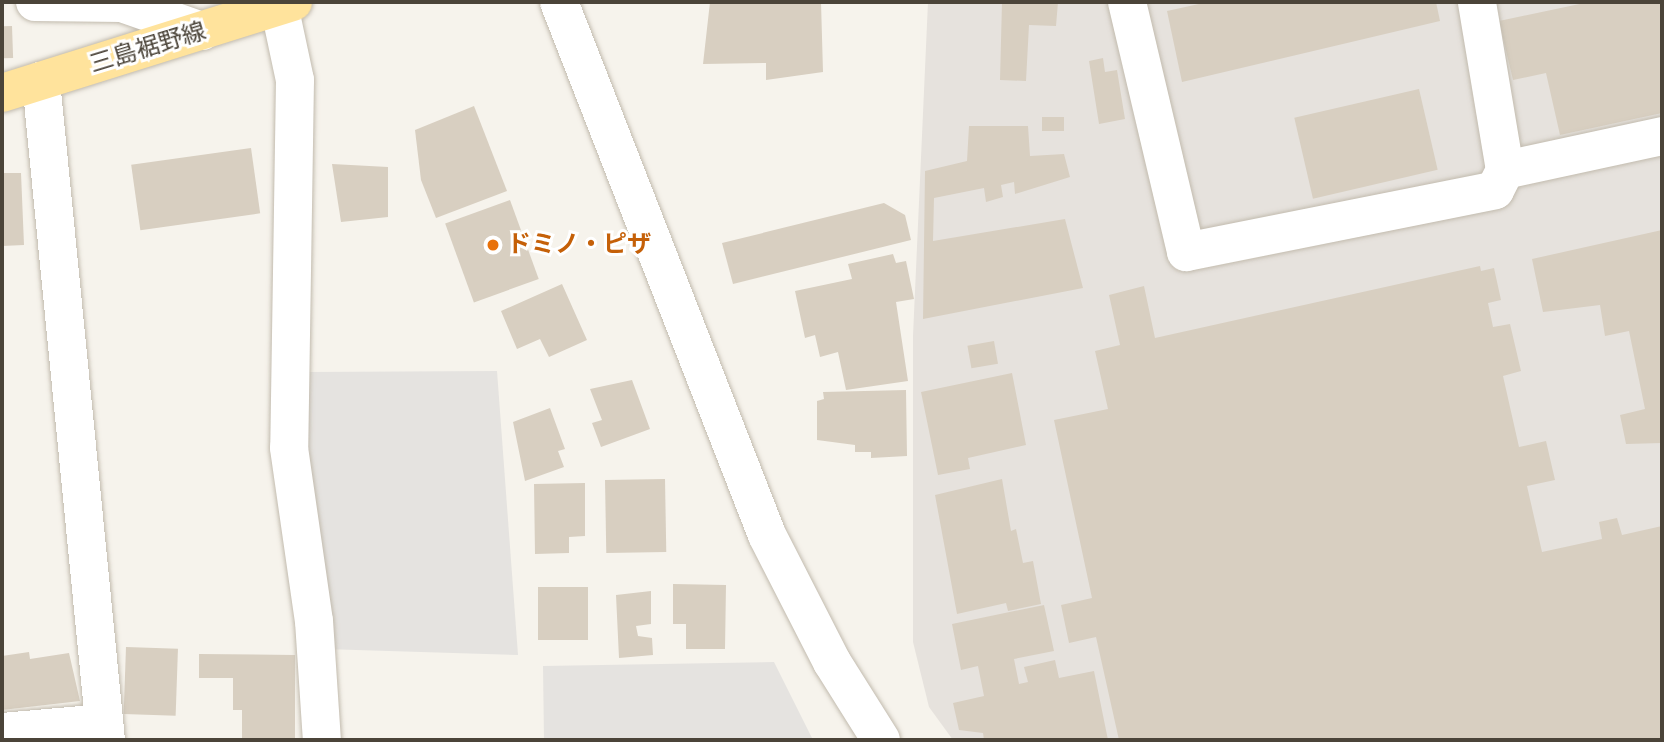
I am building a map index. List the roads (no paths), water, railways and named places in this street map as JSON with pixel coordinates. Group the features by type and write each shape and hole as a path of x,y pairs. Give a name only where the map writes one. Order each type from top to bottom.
{"main road":[{"name":"三島裾野線","path":"2,93 286,3"}],"street":[{"path":"35,2 122,4 202,31"},
{"path":"559,2 766,535 832,662 881,740"},
{"path":"1127,2 1185,252 1494,190 1505,170 1477,2"},
{"path":"286,3 296,80 289,448 314,621 322,740"},
{"path":"2,732 105,732 41,81"},
{"path":"1505,170 1662,136"}],"place":[{"name":"ドミノ・ピザ","path":"493,245"}]}
